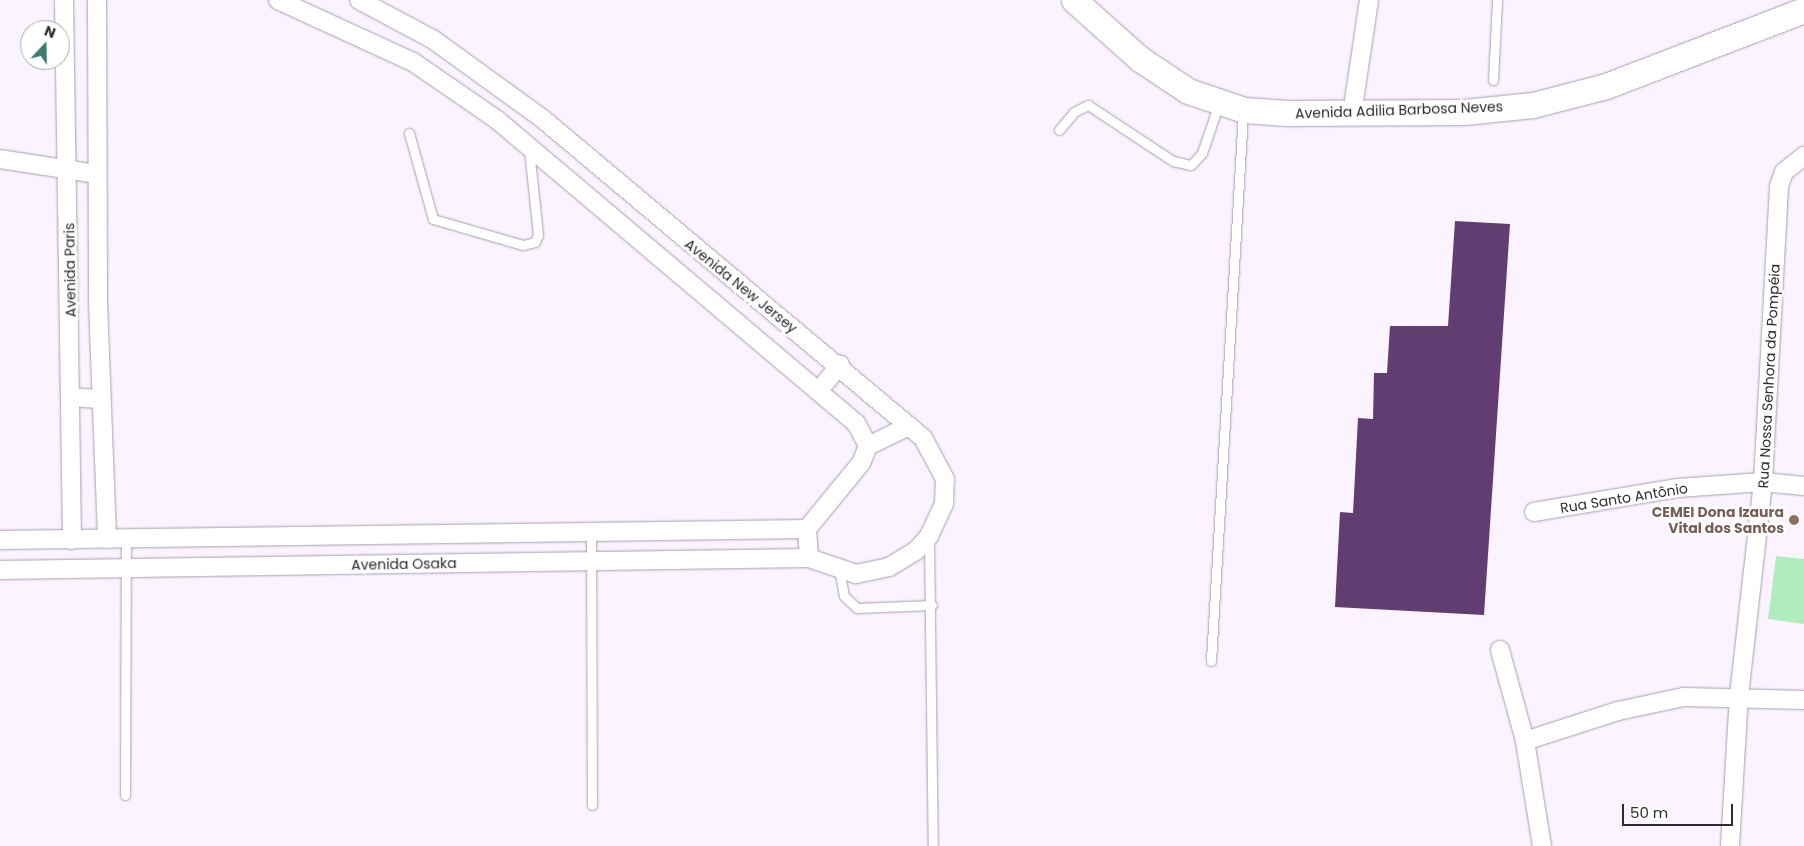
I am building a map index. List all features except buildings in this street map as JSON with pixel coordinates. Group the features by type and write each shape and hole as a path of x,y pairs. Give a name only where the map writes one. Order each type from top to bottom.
{"street":[{"name":"Avenida Paris","path":"64,0 69,171 72,540"},
{"name":"Avenida Paris","path":"97,0 97,174 101,399 106,539"},
{"name":"Avenida New Jersey","path":"278,0 414,62 528,144 843,410 856,423 868,446"},
{"name":"Avenida New Jersey","path":"359,0 434,40 543,119 840,365 909,426 935,454 945,479 944,504 929,536 916,551 889,567 856,574 809,558"},
{"name":"Avenida Adilia Barbosa Neves","path":"1074,0 1164,77 1188,91 1244,110 1352,114 1533,105 1606,86 1804,10"},
{"path":"1352,114 1369,0"},
{"path":"414,62 434,40"},
{"path":"528,144 543,119"},
{"name":"Rua Nossa Senhora da Pompéia","path":"1730,846 1739,696 1763,482 1780,186 1784,172 1804,156"},
{"path":"0,159 97,174"},
{"path":"818,390 840,365"},
{"path":"70,398 101,399"},
{"path":"809,558 807,529 861,463 868,446 909,426"},
{"name":"Rua Santo Antônio","path":"1534,512 1678,488 1763,482 1804,486"},
{"name":"Avenida Osaka","path":"0,540 807,529"},
{"path":"459,564 460,534"},
{"path":"348,536 349,565"},
{"path":"270,537 270,566"},
{"name":"Avenida Osaka","path":"0,570 809,558"},
{"path":"1500,650 1524,741 1542,846"},
{"path":"1524,741 1618,710 1684,697 1739,696 1804,700"}],"lane":[{"path":"1493,80 1497,0"},
{"path":"1059,130 1074,112 1088,105 1173,161 1191,165 1202,153 1219,103"},
{"path":"1211,660 1244,110"},
{"path":"409,133 433,219 523,245 535,242 538,235 528,144"},
{"path":"591,532 592,804"},
{"path":"929,536 932,605 933,846"},
{"path":"125,795 126,539"},
{"path":"839,568 844,596 857,608 932,605"}],"green space":[{"path":"1776,556 1804,559 1804,624 1768,619"}],"place":[{"name":"CEMEI Dona Izaura Vital dos Santos","path":"1794,520"}]}
